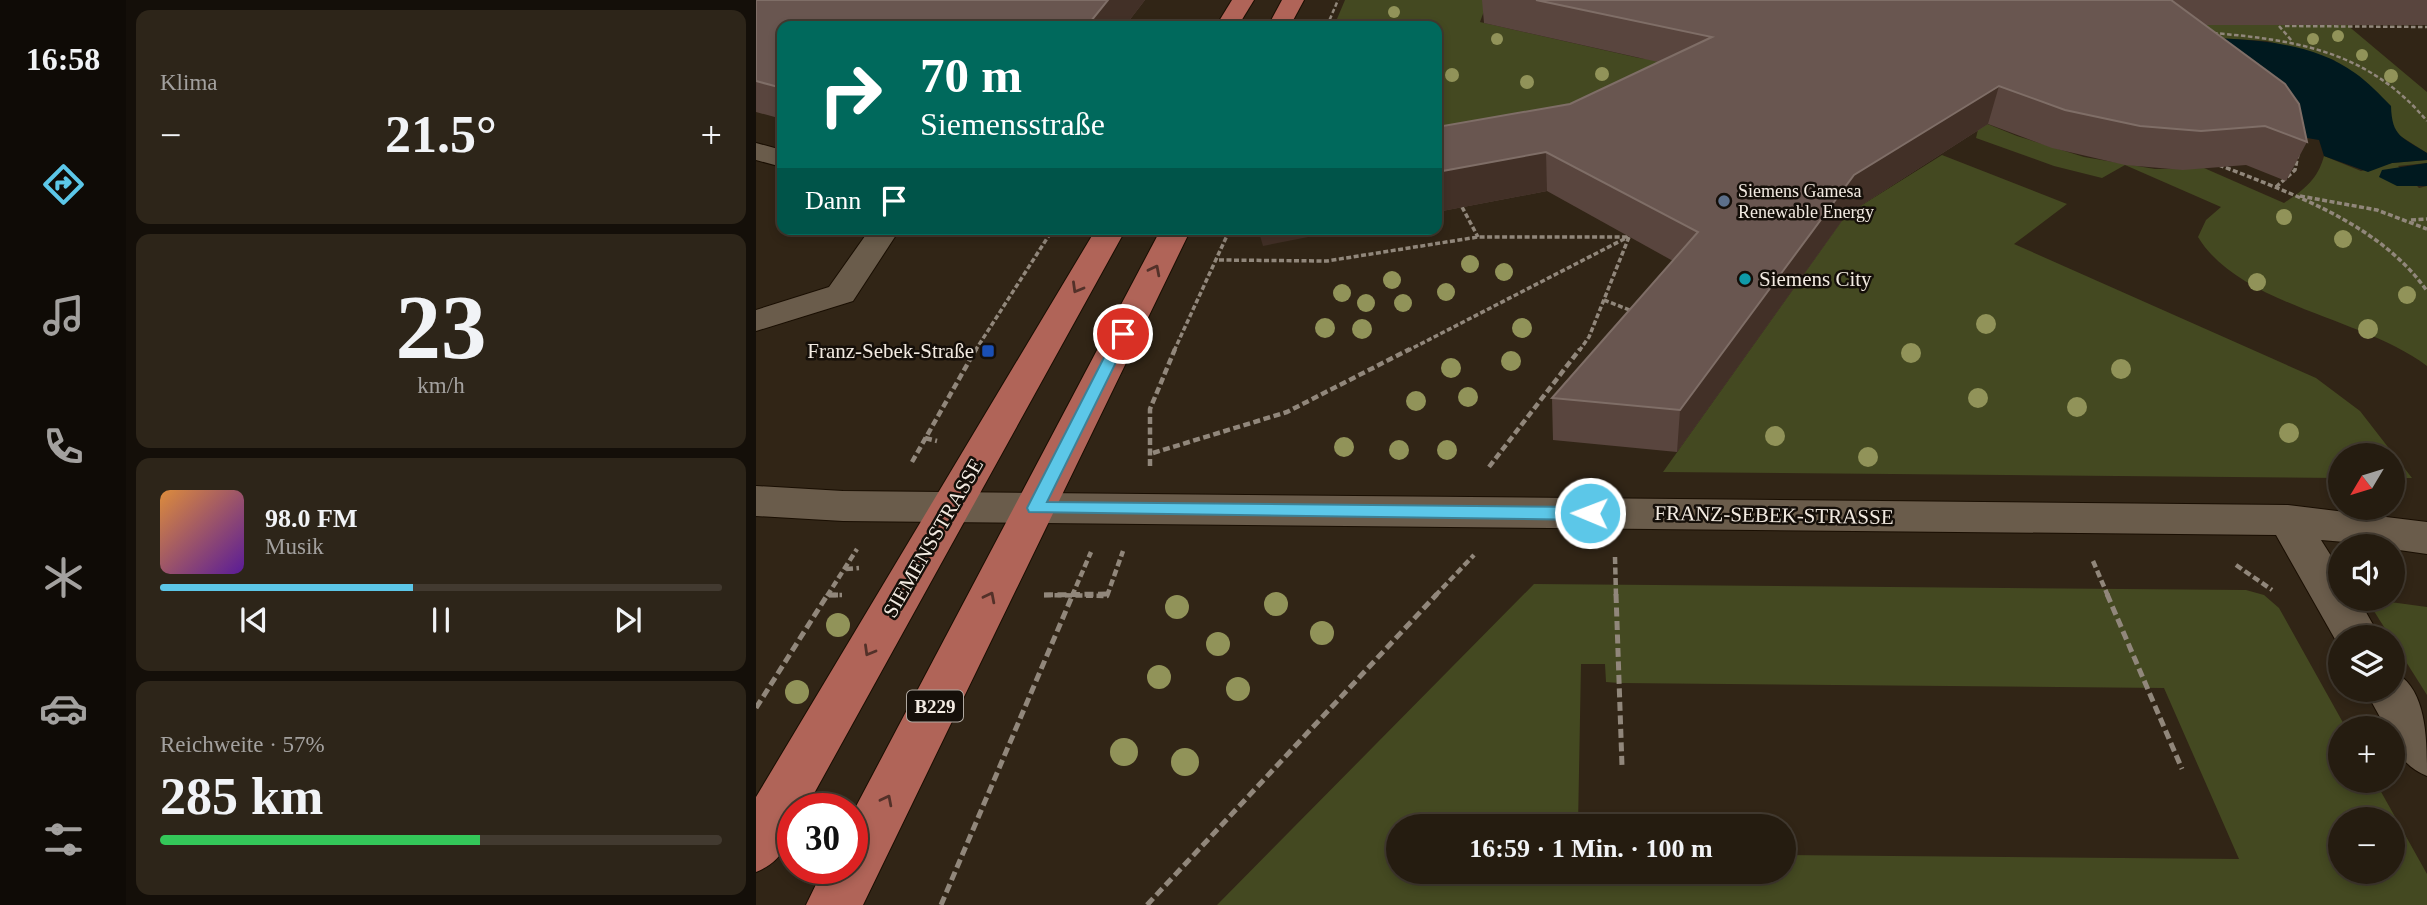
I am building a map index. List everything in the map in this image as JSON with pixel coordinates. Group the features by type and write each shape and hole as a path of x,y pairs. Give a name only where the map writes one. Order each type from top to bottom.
{"main road":[{"path":"1230,21 1243,0"},
{"path":"1282,21 1293,0"},
{"name":"SIEMENSSTRASSE","path":"756,846 1108,235"},
{"name":"B229","path":"834,905 1173,235"}],"street":[{"path":"756,151 777,157"},
{"path":"756,321 841,294 881,235"},
{"name":"FRANZ-SEBEK-STRASSE","path":"756,501 951,507 2288,520 2427,538"},
{"path":"2288,520 2350,625"},
{"path":"2396,702 2427,753"}],"path":[{"path":"2279,26 2290,35 2292,41"},
{"path":"2285,26 2427,27"},
{"path":"2210,33 2292,41 2347,58 2406,96 2427,121"},
{"path":"2417,107 2427,109"},
{"path":"2276,187 2295,170 2299,158 2297,148"},
{"path":"2209,160 2295,195 2387,246 2411,268 2427,291"},
{"path":"2295,195 2354,204 2410,220 2427,229"},
{"path":"1462,207 1478,237"},
{"path":"2410,220 2427,219"},
{"path":"756,708 884,506 983,337 1049,235"},
{"path":"1107,596 1139,509 1153,453 1151,405 1219,260 1228,235"},
{"path":"1219,260 1327,261 1478,237 1629,237"},
{"path":"1147,905 1473,558 1489,468 1589,337 1629,237"},
{"path":"1153,453 1287,412 1531,290 1629,237"},
{"path":"1604,300 1643,314"},
{"path":"1615,513 1622,766"},
{"path":"2076,518 2182,769"},
{"path":"941,905 1091,553"}],"green space":[{"path":"1345,0 1488,0 1480,22 1639,58 1773,74 1442,165 1442,21 1336,21"},
{"path":"2427,0 2346,24 2427,92 2427,153 2397,134 2334,60 2267,41 2180,36 2139,28"},
{"path":"1980,121 2084,157 2155,169 2204,168 2284,203 2309,183 2324,156 2361,171 2392,163 2427,160 2427,163 2398,166 2419,188 2427,186 2427,366 2370,335 2272,295 2242,279 2217,260 2198,237 2206,220 2221,207 2125,165 2102,178 2054,166 1976,138"},
{"path":"1942,155 2067,204 2014,244 2316,378 2360,411 2385,443 2328,443 2328,478 1663,472 1846,215"},
{"path":"2405,469 2412,478 2405,478"},
{"path":"1534,584 2246,590 2264,595 2279,608 2328,696 2328,702 2331,702 2339,716 2328,716 2328,793 2382,793 2390,807 2328,807 2328,884 2405,884 2405,835 2427,874 2427,905 1217,905","holes":["1581,664 1605,664 1606,682 1619,683 2164,688 2239,859 1796,855 1796,884 1386,884 1386,814 1578,814"]},
{"path":"2405,604 2427,607 2427,695 2405,660 2405,625 2383,625 2374,611 2405,611"}],"water":[{"path":"2180,36 2271,42 2336,61 2360,77 2391,106 2396,130 2427,153 2427,160 2392,163 2368,172 2324,156 2319,140 2307,138 2295,122"},
{"path":"2427,163 2427,186 2397,186 2379,177 2382,170"}],"building":[{"path":"756,0 1108,0 1091,21 777,21 777,87 756,81"},
{"path":"1536,0 2171,0 2285,84 2299,104 2307,142 2265,126 2201,131 2140,126 2065,110 1999,86 1854,175 1680,410 1552,398 1698,232 1546,152 1442,171 1442,126 1570,104 1712,37"}],"place":[{"name":"Siemens Gamesa Renewable Energy","path":"1724,201"},
{"name":"Siemens City","path":"1745,279"},
{"name":"Franz-Sebek-Straße","path":"988,351"}],"route":[{"path":"1123,334 1035,508 1590,513"}]}
